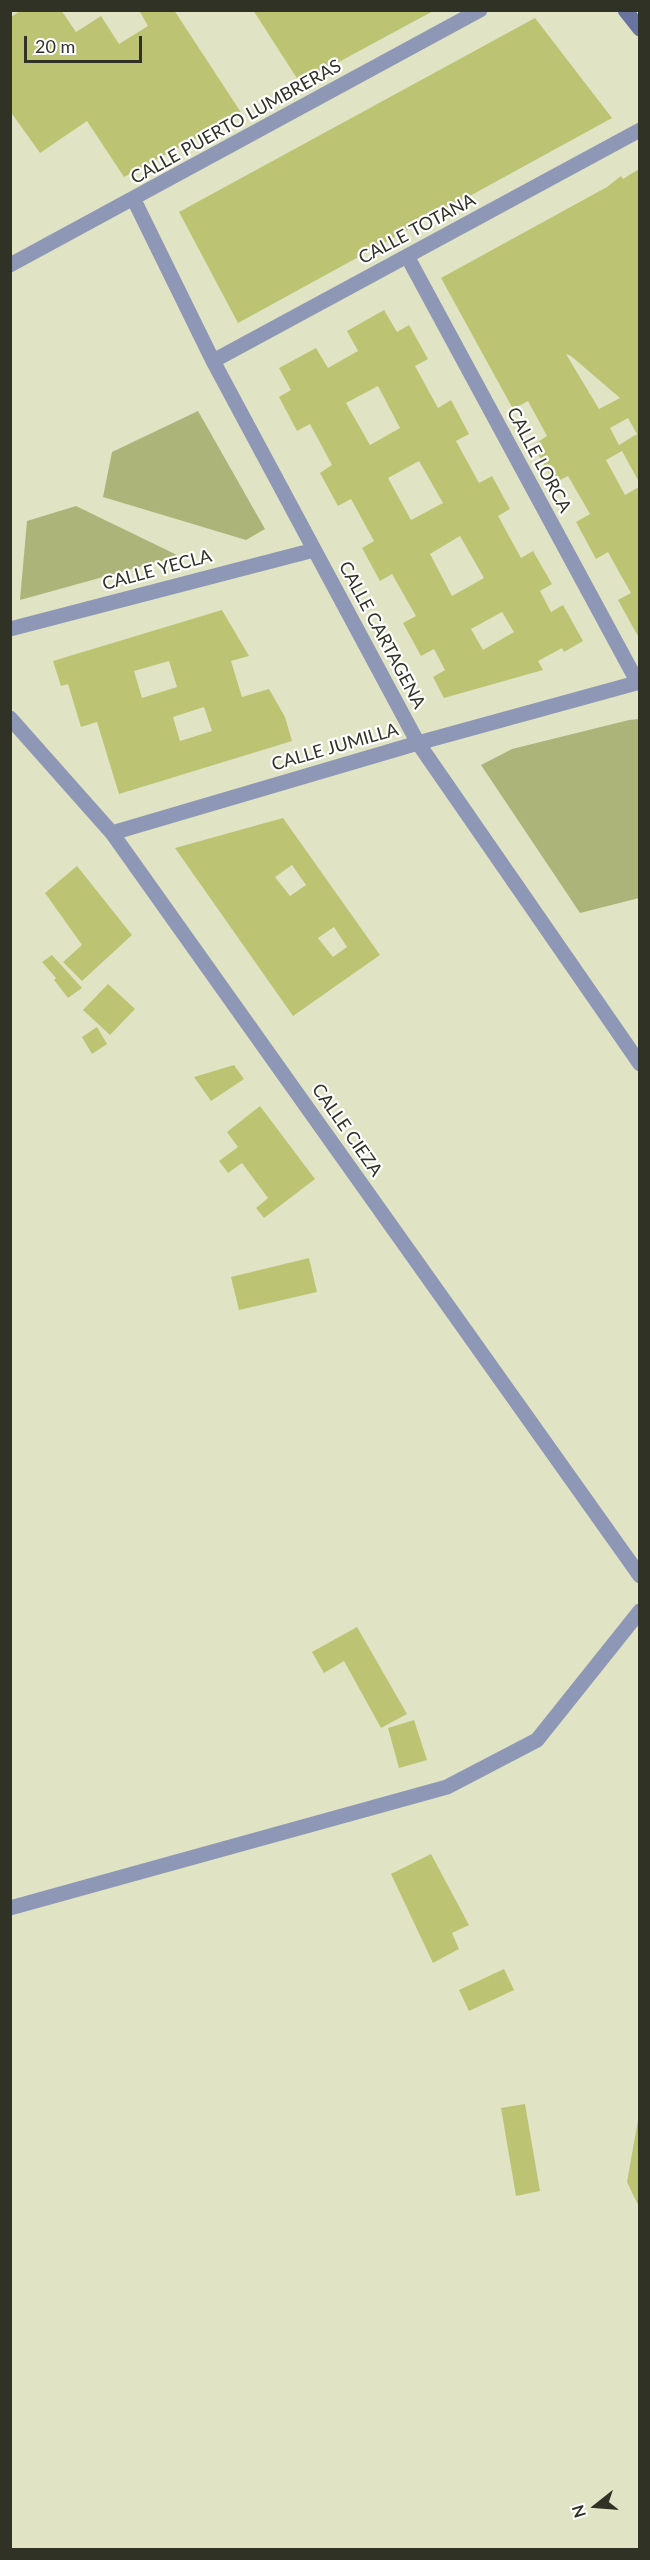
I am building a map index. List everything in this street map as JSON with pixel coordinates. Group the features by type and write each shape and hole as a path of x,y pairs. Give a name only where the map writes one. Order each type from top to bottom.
{"street":[{"name":"CALLE PUERTO LUMBRERAS","path":"10,265 134,200 480,10"},
{"path":"625,10 639,29"},
{"name":"CALLE TOTANA","path":"213,361 639,130"},
{"name":"CALLE CARTAGENA","path":"134,200 213,361 418,743 639,1064"},
{"name":"CALLE LORCA","path":"407,256 639,682"},
{"name":"CALLE YECLA","path":"10,629 314,550"},
{"name":"CALLE JUMILLA","path":"112,833 418,743 639,682"},
{"name":"CALLE CIEZA","path":"10,718 112,833 639,1576"},
{"path":"10,1908 447,1787 537,1740 639,1611"}],"green space":[{"path":"198,411 265,529 246,540 103,497 112,452"},
{"path":"76,506 179,556 20,600 27,521"},
{"path":"639,719 639,898 580,913 481,765 512,749"}],"building":[{"path":"21,10 61,10 76,32 101,16 119,44 148,26 139,10 174,10 242,114 124,177 87,121 40,153 10,111 10,18"},
{"path":"253,10 435,10 300,83"},
{"path":"535,18 612,118 238,323 179,212"},
{"path":"639,169 639,482 622,451 606,460 625,495 639,487 639,638 618,600 631,593 608,552 596,559 576,522 590,514 568,476 554,483 533,445 547,436 528,401 513,409 441,278 607,187 621,176 623,179","holes":["566,354 571,356 620,398 599,409","628,418 637,434 619,445 610,428"]},
{"path":"384,310 397,332 409,325 428,359 415,366 438,408 451,400 469,434 456,441 479,483 492,476 510,509 498,516 521,558 533,551 552,584 540,591 551,612 563,605 583,641 564,652 562,648 538,661 543,670 444,698 433,677 445,670 434,649 421,656 403,623 416,616 392,574 380,581 362,548 374,541 351,499 338,506 320,473 332,465 310,424 297,431 279,397 291,390 279,368 316,348 328,368 358,351 347,331","holes":["378,386 400,428 370,445 346,403","419,461 443,503 411,520 388,478","460,536 484,578 452,596 430,554","502,612 514,632 483,650 471,629"]},
{"path":"222,610 249,656 231,661 242,697 269,689 285,717 292,741 119,794 97,722 81,727 68,684 61,686 53,661","holes":["169,661 177,687 142,698 134,671","204,707 212,731 180,741 173,717"]},
{"path":"283,818 380,955 293,1016 175,848","holes":["292,865 306,885 290,896 275,877","334,927 347,947 333,957 318,938"]},
{"path":"77,866 132,935 82,981 63,962 82,945 45,893"},
{"path":"52,955 82,988 68,998 54,980 56,978 42,962"},
{"path":"108,984 135,1009 110,1035 83,1010"},
{"path":"97,1027 107,1044 92,1054 82,1037"},
{"path":"234,1065 244,1079 211,1101 194,1077"},
{"path":"260,1106 315,1179 264,1218 256,1208 268,1198 242,1163 228,1173 219,1161 238,1147 227,1132"},
{"path":"309,1258 317,1292 239,1310 231,1277"},
{"path":"357,1627 407,1714 381,1728 344,1661 324,1673 312,1652"},
{"path":"414,1720 427,1760 399,1768 388,1728"},
{"path":"431,1854 469,1925 452,1933 459,1949 433,1963 391,1874"},
{"path":"504,1969 514,1990 469,2011 459,1990"},
{"path":"525,2104 540,2191 516,2196 501,2108"},
{"path":"639,2120 639,2207 627,2182"}]}
